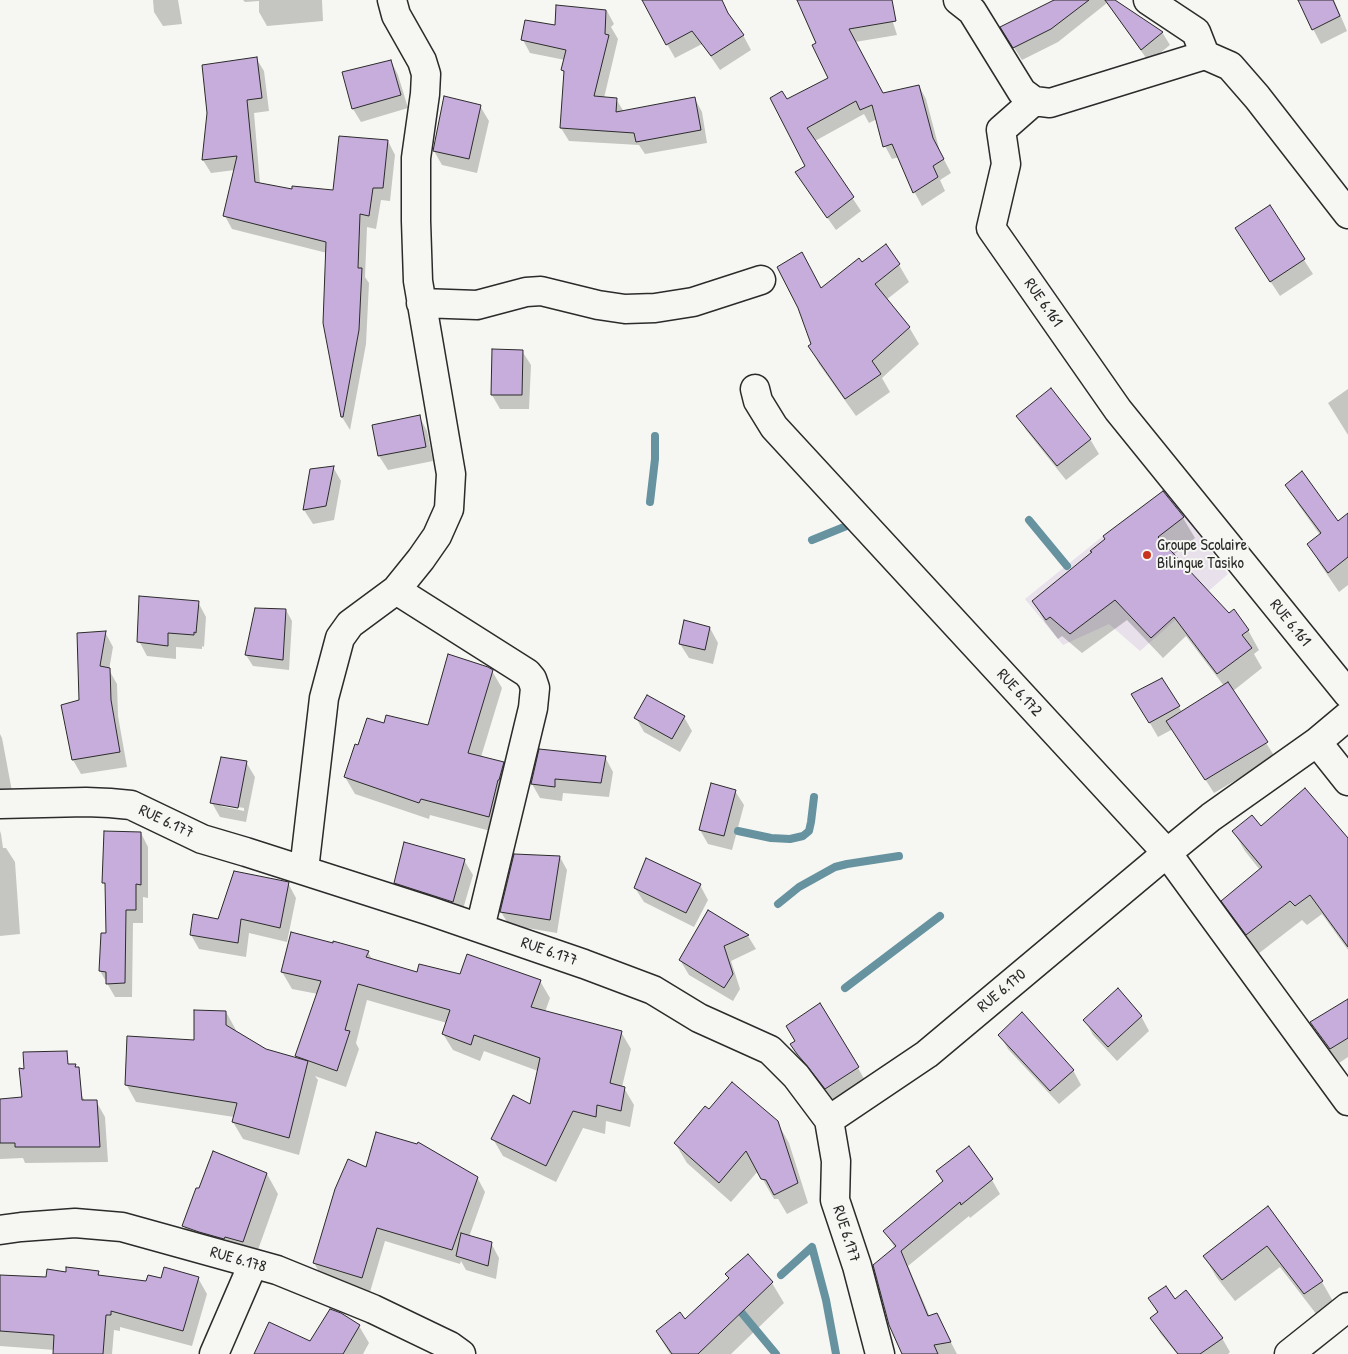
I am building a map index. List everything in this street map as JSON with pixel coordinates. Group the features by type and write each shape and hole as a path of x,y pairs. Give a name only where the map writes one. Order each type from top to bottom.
{"street":[{"path":"304,870 324,698 340,638 350,624 396,590 422,559 437,536 449,510 451,474 421,303 417,264 416,158 426,74 422,61 396,16 392,0"},
{"path":"958,0 972,11 1022,92 1034,101 1050,103 1205,55 1230,66 1258,97 1348,214"},
{"path":"1148,0 1196,32 1205,55"},
{"name":"RUE 6.161","path":"1034,101 1001,130 1006,164 991,228 1118,410 1348,694"},
{"path":"421,303 477,305 526,292 540,291 624,309 655,308 693,302 760,280"},
{"name":"RUE 6.172","path":"755,390 758,401 774,427 1167,853 1348,1101"},
{"path":"396,590 527,673 532,679 535,688 533,708 480,928"},
{"path":"1167,853 1211,817 1317,742 1348,716"},
{"path":"1317,742 1348,781"},
{"name":"RUE 6.177","path":"0,804 86,802 131,805 202,839 304,870 480,928 653,990 699,1018 770,1050 796,1076 829,1120 836,1162 835,1200 857,1266 880,1354"},
{"name":"RUE 6.170","path":"829,1120 927,1054 1167,853"},
{"name":"RUE 6.178","path":"0,1230 76,1223 122,1227 277,1270 373,1309 450,1346 461,1354"},
{"path":"214,1354 254,1264"},
{"path":"1289,1354 1348,1307"}],"shaded area":[{"name":"Groupe Scolaire Bilingue Tasiko","path":"1164,490 1228,574 1140,651 1109,624 1063,645 1025,599"}],"building":[{"path":"642,0 722,0 728,13 744,35 711,56 692,31 666,45"},
{"path":"797,0 892,0 896,21 849,29 883,93 919,85 933,138 944,159 933,166 938,177 913,193 892,144 883,147 872,105 860,110 856,101 807,128 854,197 827,218 795,172 805,166 770,98 782,91 787,99 828,78 812,45 816,43"},
{"path":"1054,0 1089,0 1051,29 1013,48 1000,27"},
{"path":"1105,0 1115,0 1163,32 1141,50"},
{"path":"1298,0 1333,0 1340,16 1312,30"},
{"path":"556,5 606,10 605,34 609,35 594,96 617,98 616,112 695,97 701,130 636,142 634,133 560,128 564,71 561,70 566,50 521,40 525,20 555,25"},
{"path":"257,57 262,98 247,100 255,182 292,189 292,186 333,190 339,136 388,140 383,188 373,188 369,216 360,214 358,268 362,268 359,330 343,417 341,417 323,323 326,242 223,216 237,156 202,160 207,113 202,65"},
{"path":"391,60 401,95 352,109 342,72"},
{"path":"444,96 481,105 469,159 433,151"},
{"path":"1270,205 1305,259 1270,282 1235,228"},
{"path":"886,244 900,264 875,284 910,327 872,361 881,374 845,399 808,346 811,344 798,308 777,267 802,252 821,288 859,258 862,262"},
{"path":"492,349 523,350 522,395 491,395"},
{"path":"1051,388 1091,439 1057,466 1016,416"},
{"path":"420,415 426,447 378,456 372,425"},
{"path":"334,466 326,506 303,510 310,469"},
{"path":"1302,471 1338,521 1348,513 1348,557 1328,573 1307,544 1321,533 1285,485"},
{"name":"Groupe Scolaire Bilingue Tasiko","path":"1163,491 1184,517 1158,537 1229,613 1234,609 1249,630 1242,635 1252,648 1217,674 1174,617 1151,638 1115,600 1070,634 1050,617 1046,620 1032,601 1092,552 1090,551 1105,539 1103,536"},
{"path":"139,596 199,601 196,633 194,632 194,635 168,633 168,646 137,642"},
{"path":"255,608 286,609 283,660 245,655"},
{"path":"684,620 710,627 705,650 679,644"},
{"path":"106,631 100,666 110,668 111,700 120,752 72,760 61,705 79,700 77,633"},
{"path":"448,654 493,670 468,753 504,762 489,817 421,799 419,803 344,777 355,744 358,745 367,718 384,723 386,715 428,725"},
{"path":"1162,678 1180,706 1149,723 1131,694"},
{"path":"1228,682 1268,742 1205,780 1166,721"},
{"path":"647,695 685,716 672,739 634,718"},
{"path":"539,749 606,756 601,783 555,779 555,787 531,784"},
{"path":"221,757 247,761 238,808 210,803"},
{"path":"711,783 736,790 724,836 699,830"},
{"path":"1305,788 1348,838 1348,947 1310,895 1295,906 1290,901 1246,935 1221,901 1262,867 1232,831 1252,815 1261,826"},
{"path":"104,831 141,832 141,885 136,884 136,910 126,910 125,983 106,984 106,972 99,971 101,933 106,933 105,883 102,883"},
{"path":"404,842 465,859 453,902 394,883"},
{"path":"514,854 560,856 550,920 500,912"},
{"path":"646,858 701,884 686,913 634,888"},
{"path":"234,871 289,882 280,928 241,919 238,943 190,935 193,914 218,919"},
{"path":"708,910 749,935 724,946 733,974 724,988 679,960"},
{"path":"291,932 369,951 366,957 417,972 419,964 460,974 467,954 541,980 531,1007 622,1031 610,1083 625,1087 621,1111 597,1105 596,1117 573,1111 546,1166 491,1139 513,1095 530,1104 540,1058 474,1035 471,1045 442,1034 450,1010 358,984 345,1030 350,1031 337,1071 295,1056 321,981 281,972"},
{"path":"1118,988 1142,1016 1108,1047 1083,1020"},
{"path":"1348,999 1348,1038 1330,1049 1310,1022"},
{"path":"820,1003 859,1067 825,1089 790,1044 795,1041 786,1026"},
{"path":"194,1010 226,1011 226,1025 266,1049 308,1061 289,1138 232,1122 237,1103 125,1085 127,1036 194,1040"},
{"path":"1022,1012 1074,1070 1050,1091 998,1035"},
{"path":"67,1051 68,1064 76,1064 75,1067 79,1067 82,1100 97,1100 100,1147 15,1147 15,1143 0,1143 0,1099 22,1097 19,1068 24,1069 23,1052"},
{"path":"732,1082 778,1121 798,1183 774,1195 766,1180 761,1179 746,1151 719,1183 674,1143 705,1106 709,1109"},
{"path":"376,1132 417,1144 418,1142 478,1177 452,1250 377,1228 362,1278 313,1263 335,1189 348,1159 366,1167"},
{"path":"969,1146 993,1179 961,1205 960,1202 901,1251 928,1316 937,1313 951,1342 934,1345 938,1354 902,1354 889,1325 873,1265 896,1246 883,1231 943,1181 936,1171"},
{"path":"213,1151 267,1173 243,1242 225,1237 224,1239 182,1226 196,1188 199,1188"},
{"path":"1268,1206 1323,1281 1304,1294 1267,1246 1222,1280 1203,1256"},
{"path":"461,1233 492,1242 488,1266 456,1256"},
{"path":"748,1254 773,1282 698,1354 672,1354 656,1331 680,1312 685,1319 729,1278 725,1274"},
{"path":"66,1267 99,1271 98,1275 146,1281 148,1275 161,1278 164,1267 199,1277 183,1331 111,1311 111,1315 106,1315 103,1354 53,1354 54,1335 0,1331 0,1275 46,1277 47,1269 66,1272"},
{"path":"1166,1286 1175,1299 1186,1290 1223,1338 1200,1354 1178,1354 1150,1318 1158,1312 1148,1298"},
{"path":"330,1309 341,1313 360,1325 343,1354 254,1354 269,1322 310,1341"}],"waterway":[{"path":"650,502 655,459 655,436"},
{"path":"1029,520 1067,566"},
{"path":"812,540 849,525"},
{"path":"738,831 771,838 790,839 803,836 809,831 814,797"},
{"path":"778,904 799,887 835,867 899,856"},
{"path":"845,988 940,916"},
{"path":"781,1275 812,1247 826,1300 836,1354"},
{"path":"741,1312 776,1354"}],"place":[{"name":"Groupe Scolaire Bilingue Tasiko","path":"1147,555"}]}
